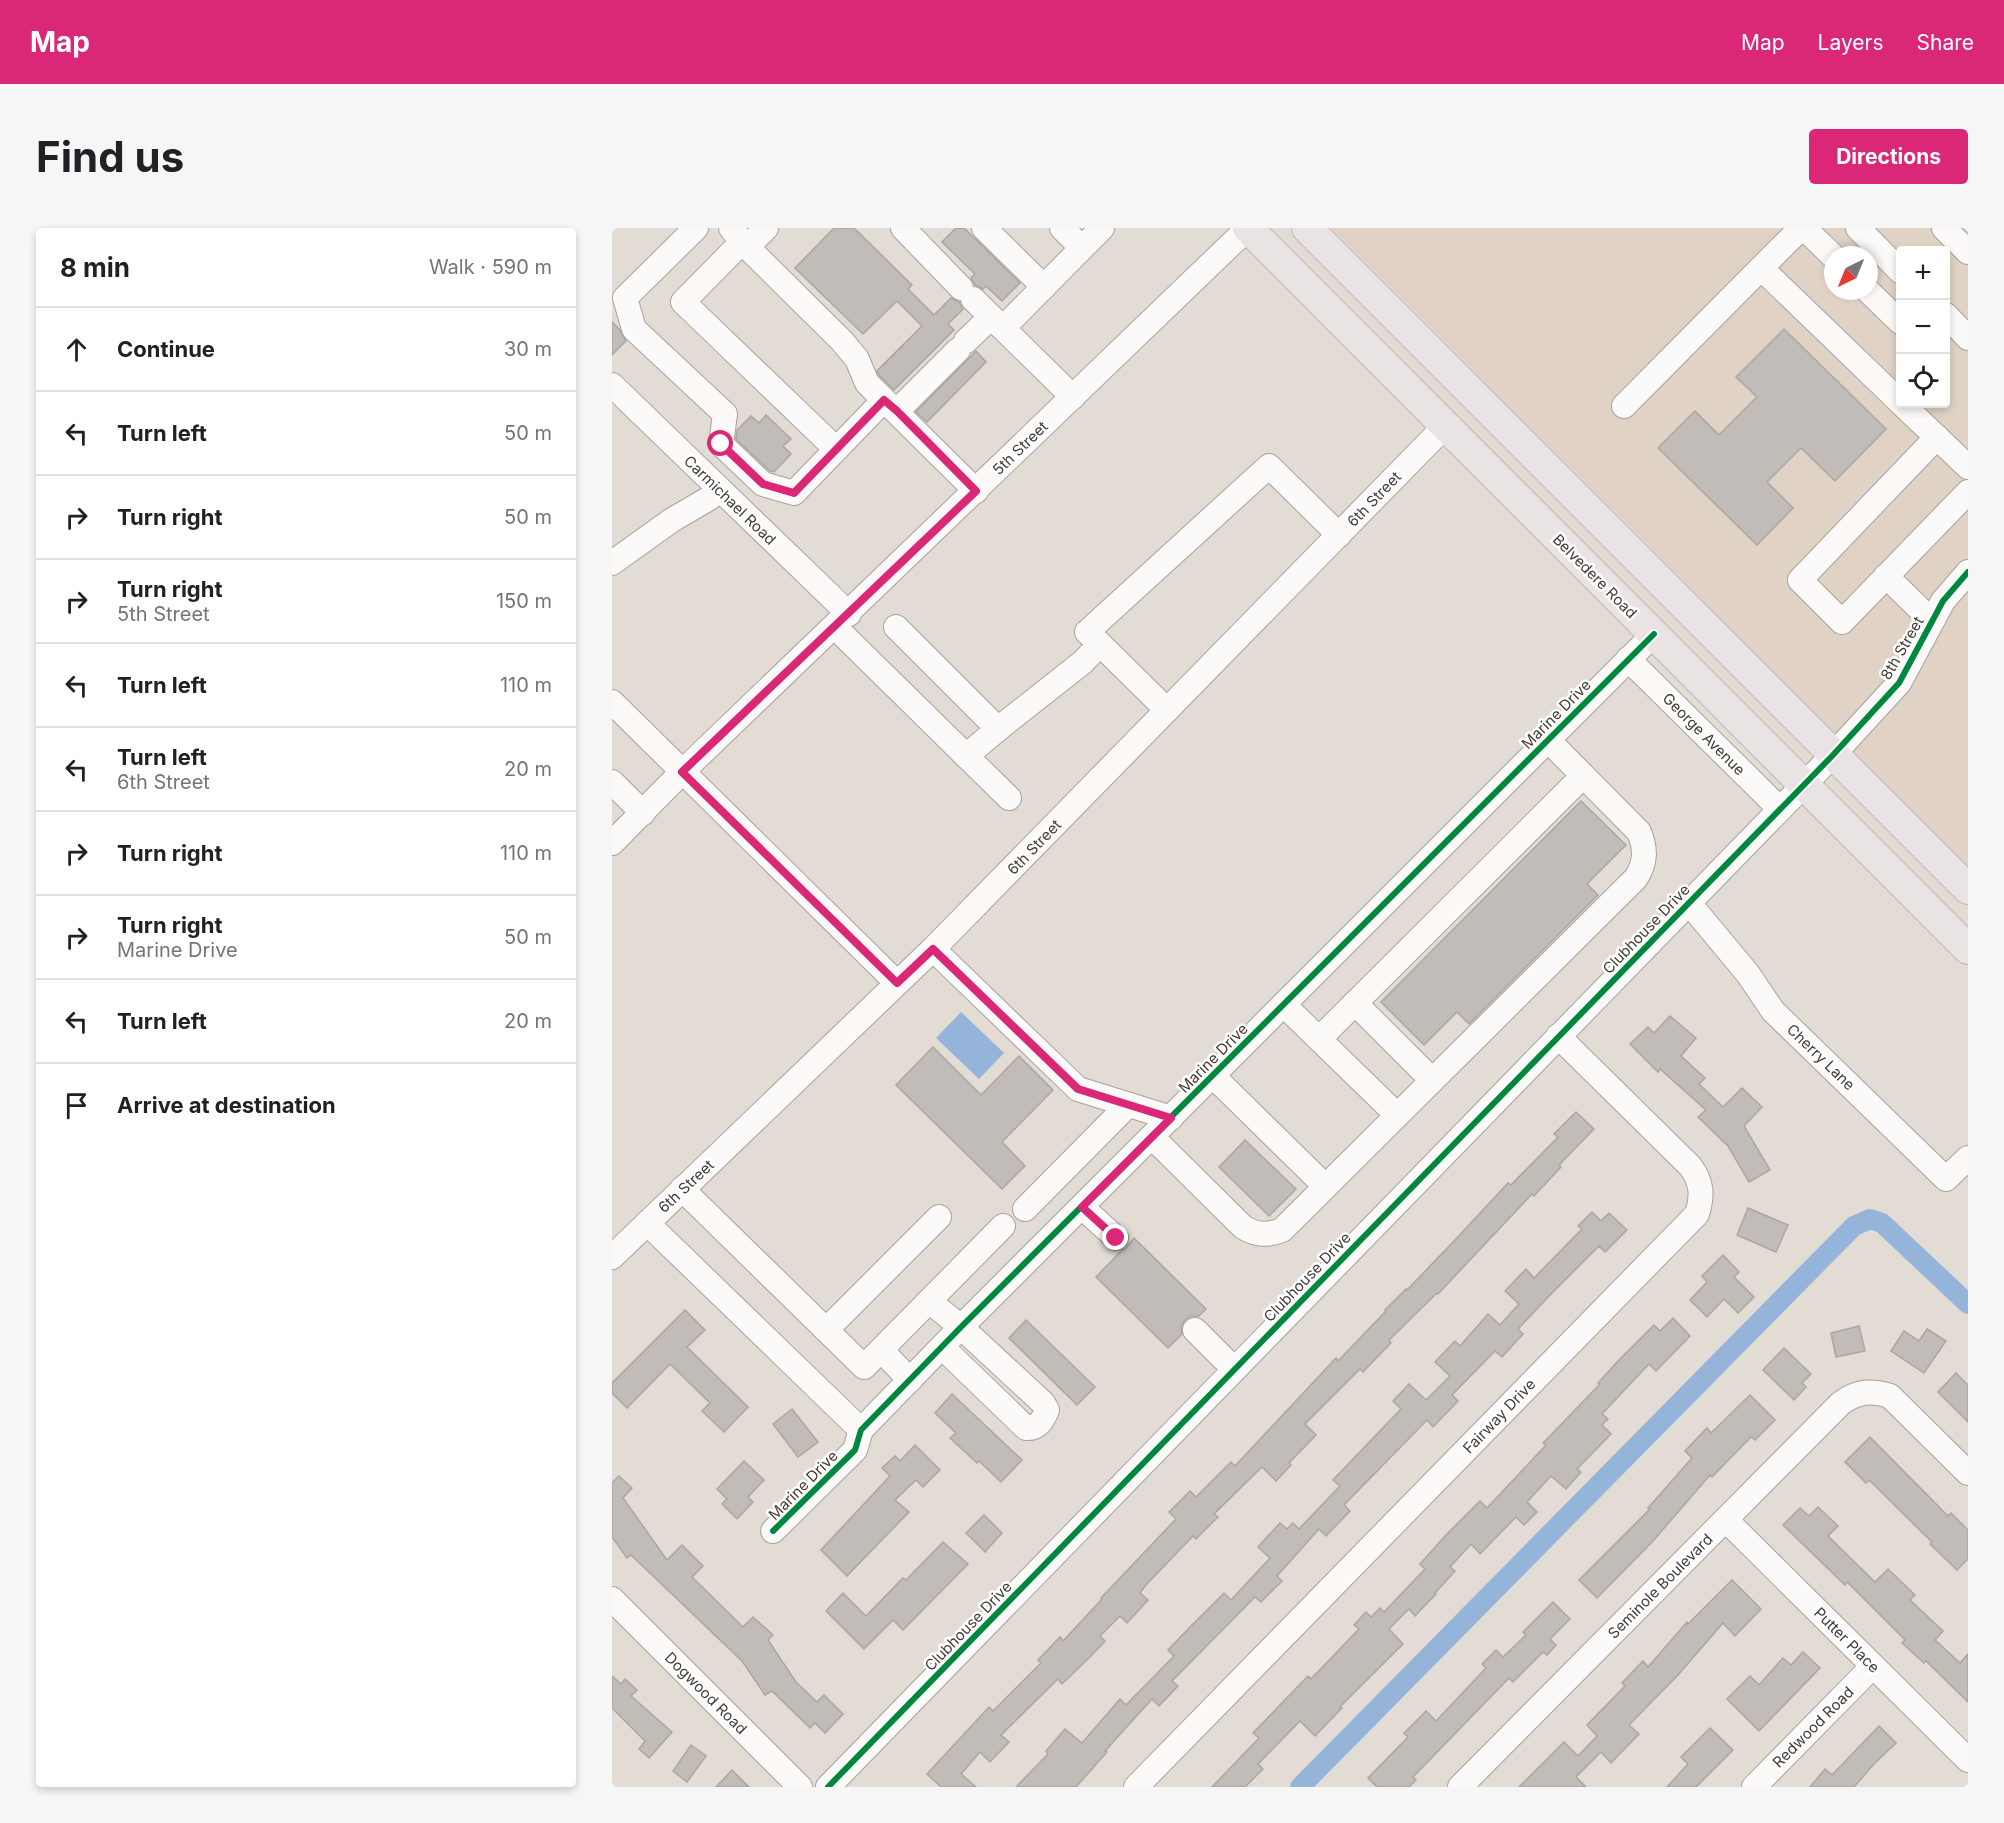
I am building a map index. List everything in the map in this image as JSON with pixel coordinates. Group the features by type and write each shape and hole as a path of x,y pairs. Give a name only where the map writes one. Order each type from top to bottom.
{"main road":[{"name":"Belvedere Road","path":"1248,228 1968,949"},
{"path":"1307,228 1968,889"}],"street":[{"path":"696,228 625,298 634,329 725,414 721,444 763,484 794,493 836,449 962,346 1044,287 1102,228"},
{"path":"766,228 740,239 683,302 836,449"},
{"path":"984,228 1044,287"},
{"path":"1062,228 1082,249"},
{"name":"5th Street","path":"612,843 682,772 1248,228"},
{"path":"1624,406 1802,228 1824,248"},
{"path":"1858,228 1896,267"},
{"path":"905,229 1072,398"},
{"path":"740,239 842,341 857,359 867,382 976,491"},
{"path":"1761,268 1896,395"},
{"path":"1878,300 1896,318"},
{"path":"1950,319 1968,338"},
{"name":"Carmichael Road","path":"612,385 720,490 966,756 1009,798"},
{"path":"1909,408 1968,466"},
{"name":"6th Street","path":"612,1257 933,949 1445,426"},
{"path":"1938,437 1800,580 1842,622 1968,492"},
{"path":"1167,710 1087,632 1269,466 1339,535"},
{"path":"612,563 672,520 720,490"},
{"name":"8th Street","path":"1804,785 1899,683 1943,601 1968,572"},
{"path":"1886,576 1932,621"},
{"path":"896,627 999,729"},
{"name":"Marine Drive","path":"773,1531 855,1450 861,1430 942,1347 1654,634"},
{"path":"966,756 1083,662 1100,644"},
{"name":"George Avenue","path":"1628,659 1780,809"},
{"path":"612,702 897,983"},
{"path":"1152,1137 1243,1227 1252,1232 1272,1234 1282,1230 1636,878 1645,855 1644,843 1639,832 1548,740"},
{"path":"1319,1039 1583,776"},
{"path":"612,782 643,813"},
{"name":"Clubhouse Drive","path":"828,1787 1804,785"},
{"name":"Cherry Lane","path":"1689,903 1748,974 1773,1011 1946,1179 1968,1158"},
{"path":"933,949 1078,1089 1171,1118"},
{"path":"1355,1003 1432,1080"},
{"path":"1284,1005 1396,1115"},
{"name":"Fairway Drive","path":"1136,1787 1697,1214 1701,1201 1701,1188 1690,1166 1558,1036"},
{"path":"1213,1076 1326,1186"},
{"path":"1025,1209 1128,1105"},
{"path":"682,1189 864,1367 1003,1226"},
{"path":"1082,1207 1116,1238"},
{"path":"826,1330 939,1217"},
{"path":"647,1223 861,1430"},
{"path":"929,1301 962,1327 1043,1403 1047,1410 1044,1419 1031,1429 1026,1428 942,1347"},
{"path":"1195,1330 1234,1369"},
{"path":"881,1350 910,1380"},
{"name":"Seminole Boulevard","path":"1460,1787 1841,1403 1852,1395 1877,1392 1890,1396 1968,1473"},
{"name":"Putter Place","path":"1725,1520 1968,1760"},
{"name":"Dogwood Road","path":"612,1599 800,1787"},
{"name":"Redwood Road","path":"1754,1787 1873,1666"}],"shaded area":[{"path":"1331,228 1968,228 1968,866"}],"water":[{"path":"961,1012 1004,1053 979,1079 936,1038"}],"building":[{"path":"834,228 854,228 912,285 908,289 934,315 951,298 959,302 963,309 948,324 954,330 894,390 877,371 922,326 897,301 863,334 795,268"},
{"path":"956,228 964,228 1020,283 1002,301 986,286 983,289 975,285 971,278 975,274 942,242"},
{"path":"612,322 626,341 612,355"},
{"path":"1784,329 1886,429 1835,481 1801,448 1767,482 1793,508 1757,545 1658,448 1695,411 1719,435 1757,397 1736,377"},
{"path":"976,351 986,362 927,422 916,412"},
{"path":"766,415 791,439 783,446 791,454 774,472 770,471 736,439 737,430 751,416 759,423"},
{"path":"1581,801 1626,845 1587,884 1598,895 1469,1024 1457,1012 1424,1045 1381,1002"},
{"path":"1670,1016 1696,1038 1681,1056 1705,1078 1699,1084 1723,1107 1742,1088 1762,1107 1744,1126 1770,1170 1749,1182 1728,1146 1698,1117 1706,1110 1660,1069 1658,1072 1630,1044 1648,1027 1654,1033"},
{"path":"933,1047 981,1095 1019,1056 1053,1090 1002,1142 1025,1166 1002,1189 896,1085"},
{"path":"1576,1112 1594,1129 1559,1165 1561,1167 1534,1196 1532,1194 1438,1294 1389,1340 1391,1343 1363,1372 1360,1369 1305,1424 1316,1435 1289,1463 1291,1465 1276,1481 1262,1467 1214,1514 1218,1517 1196,1539 1193,1536 1146,1585 1140,1593 1148,1600 1127,1623 1120,1616 1100,1636 1105,1641 1090,1657 1062,1684 1058,1679 1001,1735 1009,1742 990,1762 980,1752 961,1774 976,1787 941,1787 927,1774 989,1707 993,1711 1041,1663 1038,1660 1060,1637 1063,1641 1176,1519 1169,1512 1190,1491 1196,1497 1231,1462 1235,1466 1336,1358 1338,1361 1508,1183 1511,1185 1558,1137 1554,1134"},
{"path":"1245,1140 1296,1189 1269,1216 1219,1167"},
{"path":"1748,1208 1788,1225 1776,1252 1737,1235"},
{"path":"1592,1212 1601,1221 1609,1213 1627,1230 1605,1252 1599,1246 1551,1294 1518,1329 1523,1334 1502,1357 1495,1351 1452,1395 1458,1401 1433,1427 1427,1420 1344,1505 1350,1511 1326,1536 1319,1529 1277,1576 1282,1581 1261,1602 1255,1597 1172,1681 1178,1686 1159,1706 1152,1699 1076,1787 1016,1787 1048,1754 1046,1751 1065,1729 1082,1743 1120,1699 1126,1705 1174,1656 1168,1650 1190,1627 1224,1593 1231,1600 1270,1558 1258,1547 1280,1523 1287,1529 1293,1523 1299,1529 1340,1486 1333,1480 1401,1409 1393,1401 1409,1384 1426,1400 1450,1376 1435,1362 1455,1341 1460,1346 1488,1314 1500,1325 1519,1304 1505,1291 1526,1269 1534,1278 1582,1229 1578,1226"},
{"path":"1134,1238 1206,1309 1199,1316 1191,1316 1185,1320 1181,1327 1182,1334 1168,1348 1096,1277"},
{"path":"1723,1255 1739,1272 1734,1277 1754,1297 1738,1313 1724,1299 1707,1317 1690,1300 1707,1282 1702,1276"},
{"path":"685,1310 705,1330 687,1347 748,1407 724,1432 702,1411 710,1403 670,1364 627,1408 612,1393 612,1383"},
{"path":"1673,1318 1690,1336 1656,1371 1649,1364 1602,1414 1608,1419 1602,1425 1611,1434 1577,1469 1581,1472 1566,1489 1551,1476 1527,1502 1537,1512 1524,1525 1516,1517 1480,1554 1471,1544 1450,1567 1455,1571 1415,1616 1409,1609 1389,1629 1403,1644 1340,1707 1342,1708 1315,1736 1300,1721 1258,1764 1263,1769 1245,1787 1212,1787 1259,1738 1253,1733 1308,1676 1311,1679 1359,1629 1354,1625 1366,1612 1371,1617 1380,1608 1384,1612 1425,1569 1420,1564 1446,1535 1480,1501 1487,1508 1546,1445 1543,1443 1600,1384 1598,1383 1618,1361 1654,1325 1660,1331"},
{"path":"1026,1320 1095,1387 1077,1405 1009,1338"},
{"path":"1859,1326 1865,1351 1836,1357 1831,1333"},
{"path":"1927,1329 1946,1341 1924,1373 1891,1351 1904,1331 1919,1341"},
{"path":"1784,1348 1811,1374 1802,1383 1806,1387 1794,1400 1763,1370"},
{"path":"1956,1373 1968,1385 1968,1422 1938,1392"},
{"path":"952,1394 1022,1460 1001,1482 950,1438 956,1433 935,1413"},
{"path":"1750,1395 1775,1420 1755,1440 1751,1437 1712,1477 1710,1475 1653,1541 1597,1598 1579,1580 1650,1509 1648,1508 1692,1458 1685,1451 1707,1428 1711,1433"},
{"path":"792,1409 818,1442 798,1457 773,1424"},
{"path":"1870,1437 1948,1516 1951,1513 1968,1530 1968,1559 1957,1570 1869,1480 1866,1483 1845,1462"},
{"path":"915,1445 940,1470 923,1487 916,1480 895,1500 909,1512 847,1576 821,1550 890,1476 882,1468 895,1456 900,1461"},
{"path":"744,1461 764,1480 748,1497 753,1502 737,1519 722,1504 727,1499 717,1489"},
{"path":"619,1476 632,1488 623,1498 667,1560 682,1545 703,1566 692,1577 743,1627 753,1617 773,1635 768,1640 796,1682 817,1702 824,1695 843,1714 825,1733 815,1723 810,1728 772,1691 765,1695 742,1661 631,1555 627,1558 612,1537 612,1483"},
{"path":"1818,1507 1838,1526 1828,1536 1875,1582 1888,1569 1915,1595 1910,1600 1943,1631 1935,1640 1960,1663 1968,1654 1968,1702 1926,1661 1924,1663 1902,1643 1905,1640 1847,1582 1845,1585 1783,1525 1800,1508 1809,1516"},
{"path":"984,1515 1002,1533 985,1552 966,1533"},
{"path":"943,1542 968,1564 903,1630 893,1620 864,1649 826,1611 843,1593 866,1616"},
{"path":"1732,1580 1761,1609 1735,1636 1723,1623 1678,1675 1629,1725 1639,1734 1611,1763 1601,1752 1576,1777 1586,1787 1519,1787 1564,1742 1578,1756 1597,1736 1587,1725 1625,1686 1622,1683 1643,1661 1648,1667 1687,1622 1688,1624"},
{"path":"1553,1602 1570,1619 1550,1639 1556,1645 1547,1655 1543,1652 1513,1682 1509,1678 1413,1777 1416,1780 1409,1787 1377,1787 1368,1778 1408,1737 1404,1733 1426,1711 1436,1721 1486,1668 1482,1664 1496,1650 1503,1657 1526,1635 1523,1632"},
{"path":"1803,1652 1820,1668 1759,1731 1727,1699 1750,1676 1759,1685 1783,1658 1791,1665"},
{"path":"612,1676 621,1684 625,1679 637,1690 631,1696 672,1732 649,1758 639,1749 645,1741 612,1708"},
{"path":"1879,1726 1896,1743 1854,1787 1810,1787 1825,1769 1832,1775"},
{"path":"1710,1728 1733,1750 1696,1787 1667,1787 1688,1764 1681,1757"},
{"path":"691,1745 706,1756 687,1782 673,1771"},
{"path":"732,1770 749,1787 716,1787"}],"waterway":[{"path":"1300,1787 1854,1226 1870,1219 1882,1223 1968,1304"}],"cycle path":[{"path":"828,1787 1833,755 1899,683 1943,601 1968,572"},
{"path":"773,1531 855,1450 861,1430 961,1327 1654,634"}],"route":[{"path":"721,444 763,484 794,493 884,400 976,491 682,772 897,983 933,949 1078,1089 1171,1118 1082,1207 1116,1238"}]}
